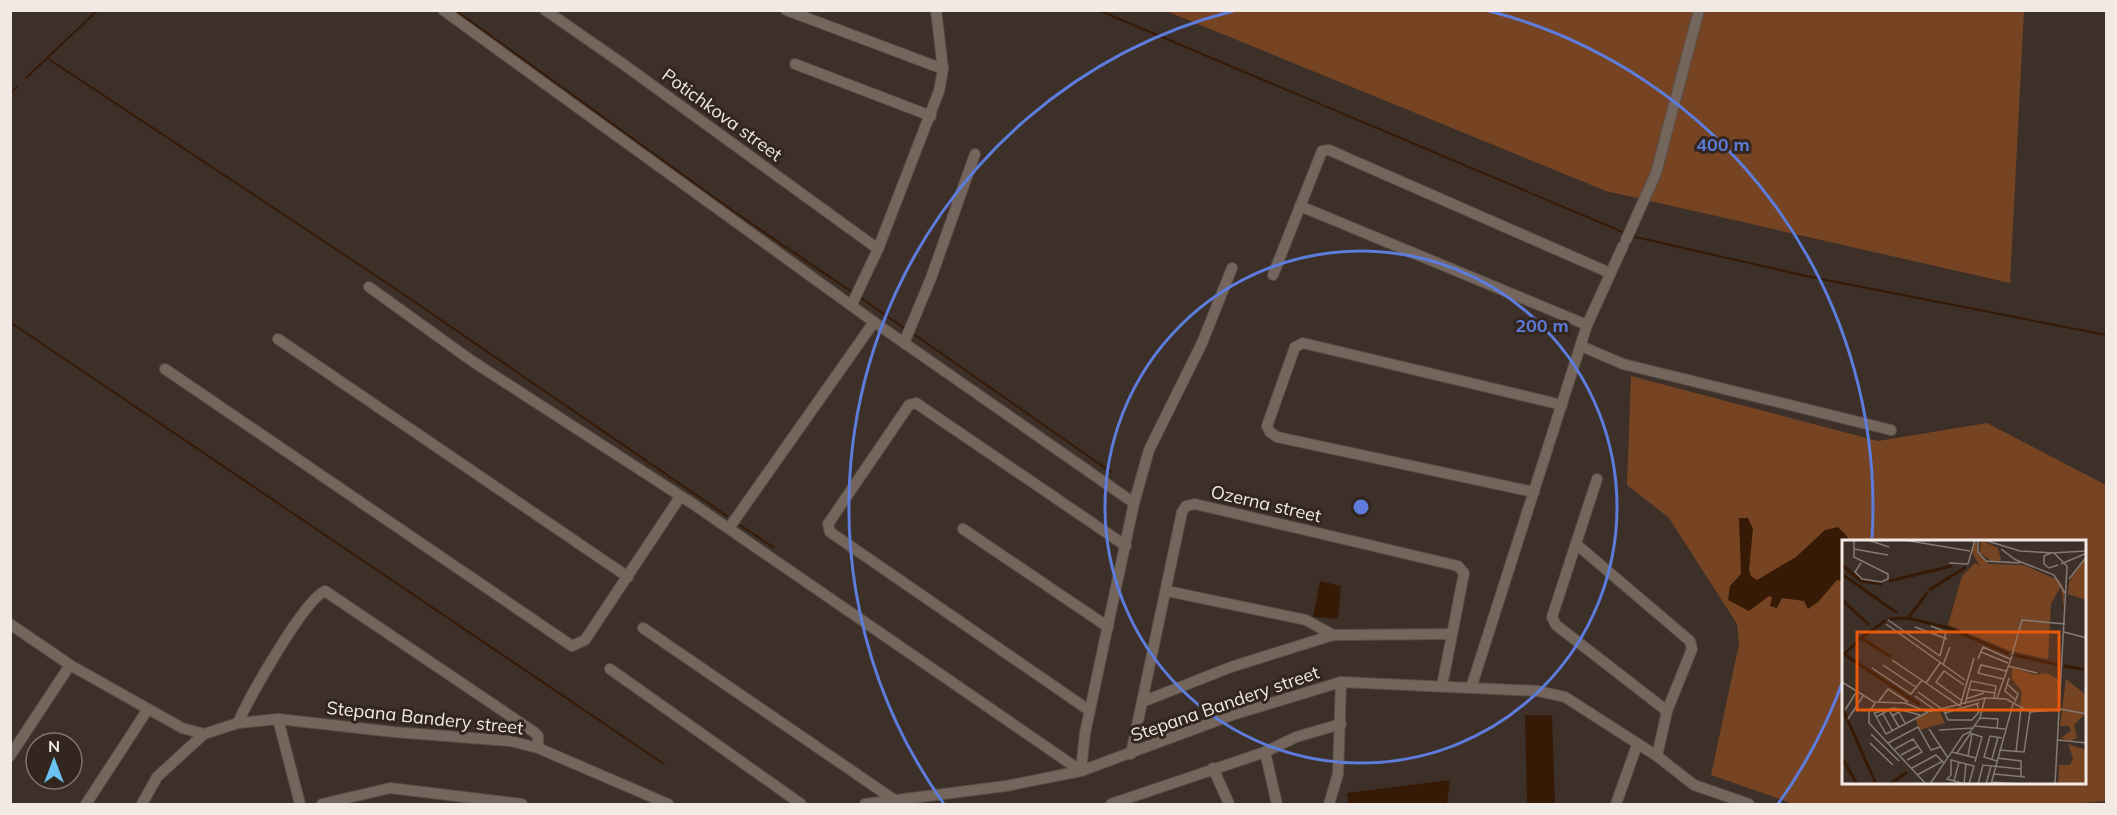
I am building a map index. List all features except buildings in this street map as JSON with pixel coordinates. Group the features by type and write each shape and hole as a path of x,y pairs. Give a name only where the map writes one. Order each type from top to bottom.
{"street":[{"path":"443,10 874,322 1134,503"},
{"name":"Potichkova street","path":"545,10 878,249"},
{"path":"786,10 943,69"},
{"path":"852,304 878,249 931,116 943,69 936,10"},
{"path":"1470,688 1587,325 1656,173 1700,10"},
{"path":"795,64 931,116"},
{"path":"1273,275 1322,151 1329,150 1610,273"},
{"path":"904,343 931,278 975,154"},
{"path":"1300,206 1587,325"},
{"path":"369,287 472,361 729,528 1081,771 1090,711 1134,503 1149,450 1202,344 1232,268"},
{"path":"729,528 874,322"},
{"path":"278,339 628,577"},
{"path":"1534,492 1277,437 1270,432 1267,426 1298,344 1562,405"},
{"path":"1581,346 1623,364 1891,430"},
{"path":"165,369 572,645 585,640 680,497"},
{"path":"1090,711 830,532 828,524 909,405 916,403 1126,546"},
{"path":"1596,479 1552,617 1556,625 1666,711"},
{"name":"Ozerna street","path":"1131,754 1182,512 1186,506 1195,504 1458,566 1464,573 1442,686"},
{"path":"963,529 1108,627"},
{"path":"1576,544 1690,641 1692,649 1666,711 1657,756"},
{"path":"238,723 244,707 298,620 317,594 324,591 534,732 538,736 538,748"},
{"path":"1167,591 1306,620 1333,634"},
{"path":"10,624 70,665 182,728 204,734"},
{"path":"643,628 893,799"},
{"path":"1142,702 1266,654 1333,634 1451,634"},
{"path":"10,756 70,665"},
{"path":"610,669 801,804"},
{"path":"1329,804 1338,774 1341,682"},
{"name":"Stepana Bandery street","path":"868,804 893,799 906,802 1081,771 1232,715 1341,682 1538,691 1565,697 1657,756 1694,785 1720,799 1749,804"},
{"path":"86,804 148,709"},
{"path":"278,719 300,804"},
{"name":"Stepana Bandery street","path":"204,734 238,723 278,719 394,732 510,741 538,748 668,804"},
{"path":"1111,804 1140,800 1213,768 1264,752 1296,736 1341,724"},
{"path":"143,804 157,777 204,734"},
{"path":"1616,804 1637,745"},
{"path":"1264,752 1277,804"},
{"path":"1213,768 1229,804"},
{"path":"322,804 390,788 522,804"}],"shaded area":[{"path":"1166,11 2024,11 2010,283 1606,191"},
{"path":"1631,376 1878,441 1987,423 2106,485 2106,801 2073,804 1794,804 1711,775 1739,644 1737,624 1669,518 1627,485"},
{"path":"1739,518 1748,518 1753,529 1749,570 1751,576 1757,580 1796,557 1825,530 1838,527 1847,536 1848,540 1842,540 1842,581 1837,580 1818,602 1808,609 1804,601 1782,598 1777,608 1770,606 1772,597 1769,596 1749,611 1728,600 1730,586 1741,574"},
{"path":"1320,581 1341,586 1338,619 1313,617"},
{"path":"1525,715 1552,715 1555,804 1527,804"},
{"path":"1450,780 1447,804 1348,804 1347,793"}],"waterway":[{"path":"26,78 98,10"},
{"path":"455,10 733,211 852,292"},
{"path":"1098,10 1625,233"},
{"path":"47,58 384,281 727,516"},
{"path":"10,93 17,87"},
{"path":"1631,236 1806,276 2106,335"},
{"path":"861,298 904,328"},
{"path":"10,322 664,764"},
{"path":"915,335 1111,472"},
{"path":"740,525 773,547"}]}
